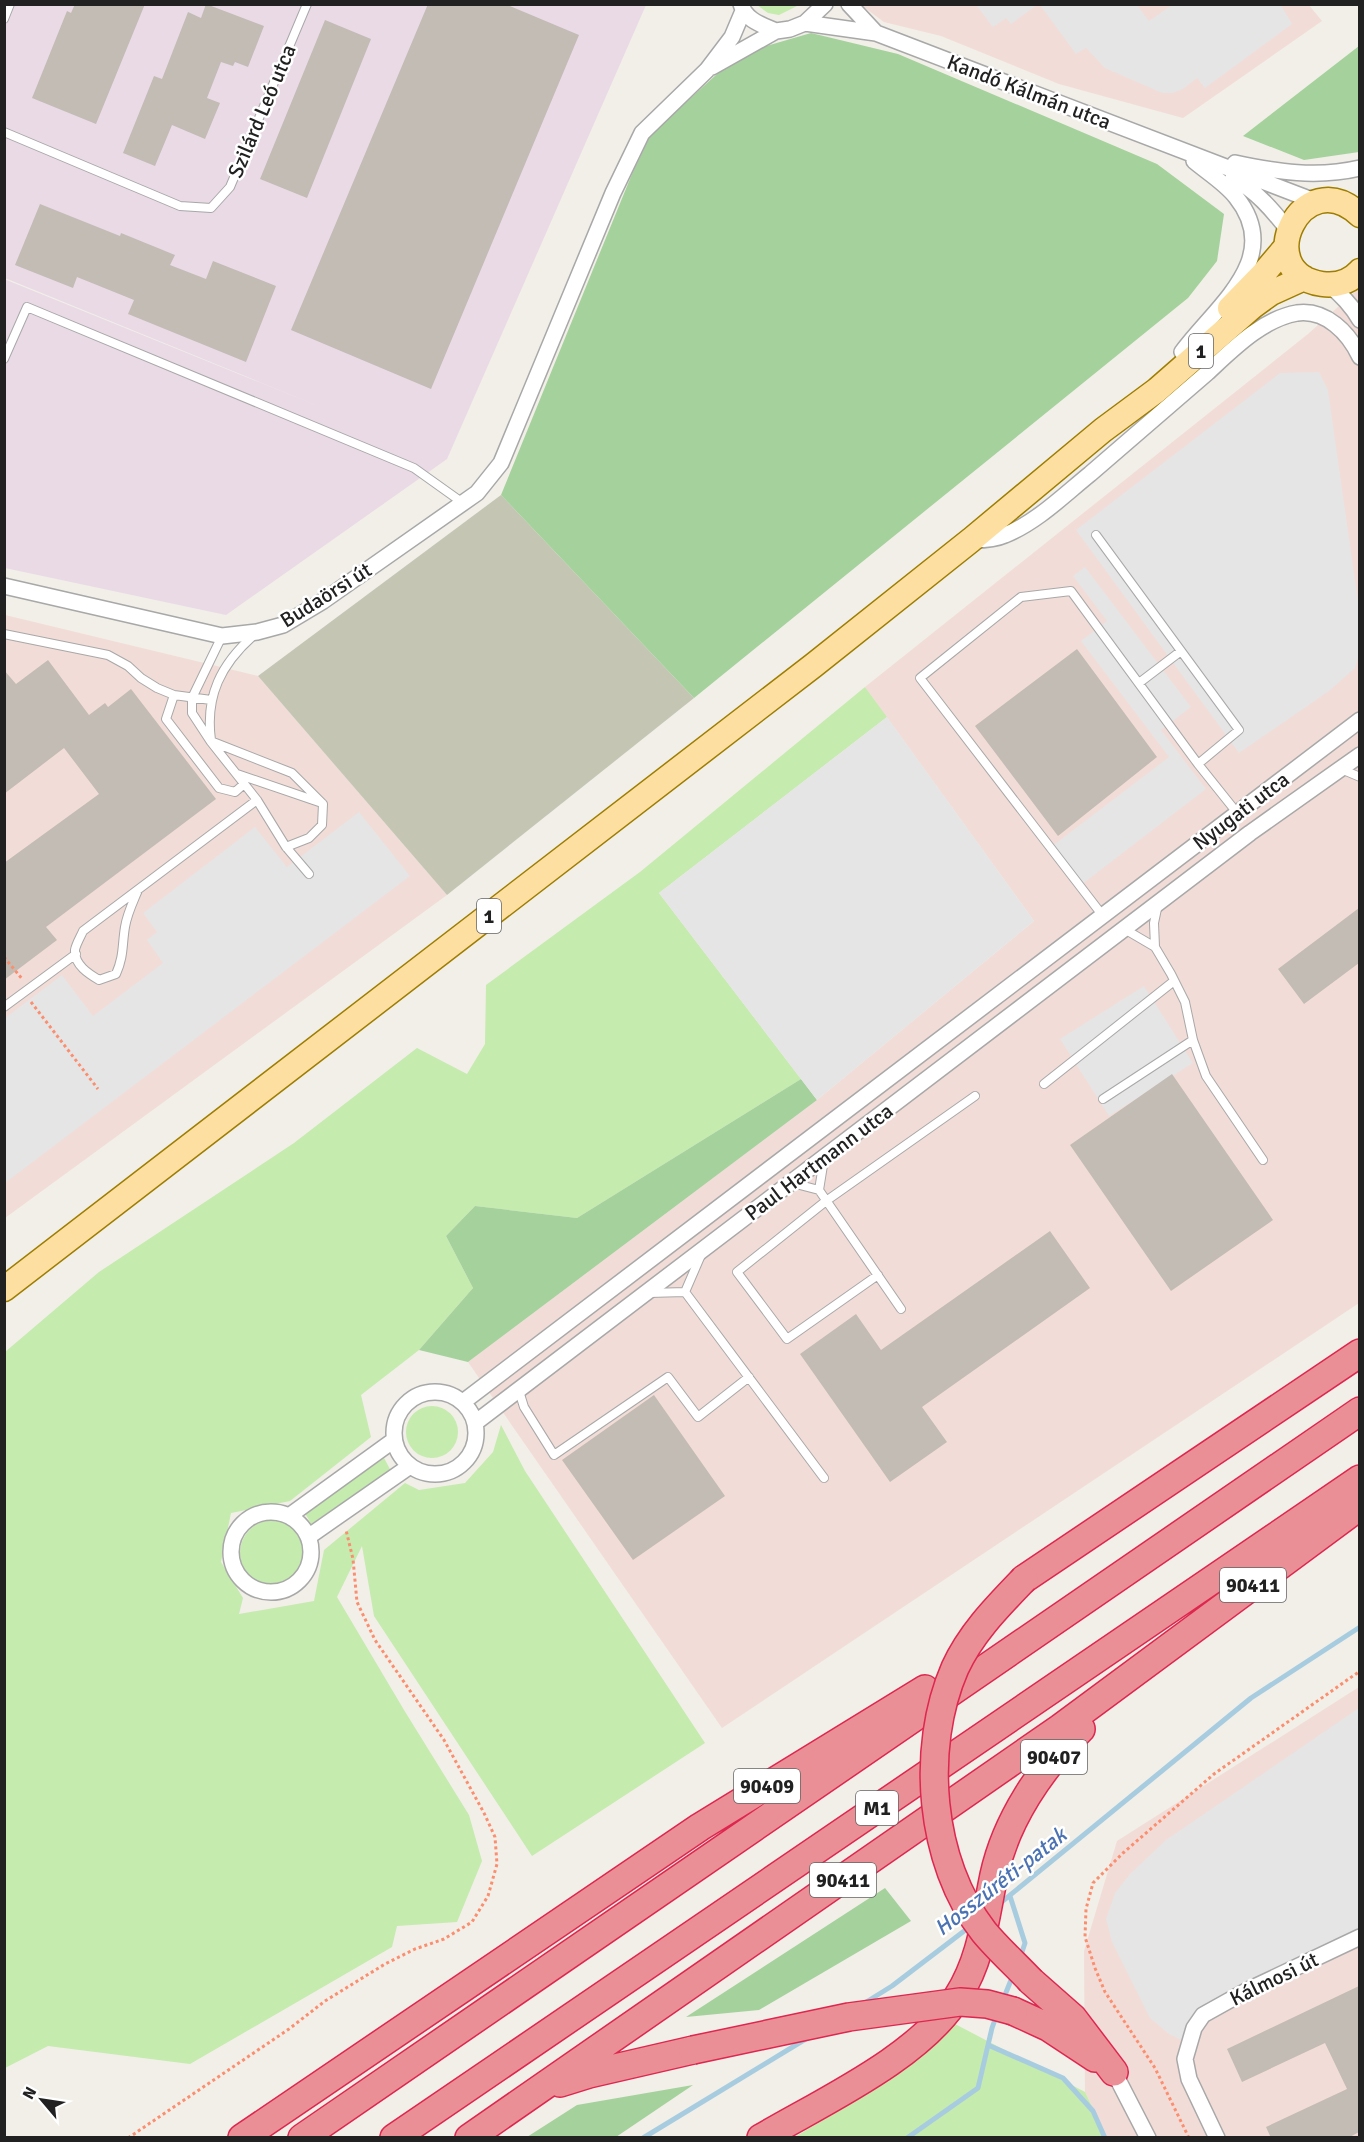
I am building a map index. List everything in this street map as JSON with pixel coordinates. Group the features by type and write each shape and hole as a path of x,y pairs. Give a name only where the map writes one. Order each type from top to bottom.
{"highway":[{"path":"1114,2072 1073,2018 1031,1981 984,1931 964,1899 949,1864 936,1808 934,1747 940,1708 956,1666 986,1618 1024,1579 1359,1353"},
{"name":"M1","path":"302,2138 1359,1411"},
{"name":"M1","path":"394,2138 1359,1479"},
{"name":"90411","path":"469,2138 955,1802 1147,1664 1359,1506"},
{"name":"90409","path":"242,2138 700,1827 970,1661 1048,1624"},
{"name":"90407","path":"761,2138 861,2080 910,2048 937,2023 958,1998 977,1957 986,1926 994,1874 1005,1843 1038,1778 1059,1750 1147,1664"},
{"path":"536,2091 589,2074 849,2017 960,2002 987,2004 1013,2011 1048,2027 1114,2072"}],"main road":[{"path":"1317,202 1354,203"},
{"name":"1","path":"1103,430 1131,399 1247,292 1287,238 1299,213 1317,202"},
{"path":"1287,238 1292,264 1304,278 1329,285 1348,280 1359,271"},
{"name":"1","path":"4,1289 814,665 971,540 1103,430 1157,390 1253,306 1271,293 1304,278"}],"street":[{"path":"707,70 776,31 805,23 825,4"},
{"name":"Kandó Kálmán utca","path":"849,4 876,33"},
{"path":"707,70 732,37 742,8 756,23 776,31"},
{"name":"Kandó Kálmán utca","path":"805,23 876,33 1182,151"},
{"name":"Budaörsi út","path":"4,586 222,636 257,632 283,625 323,601 477,493 501,463 613,193 642,133 707,70"},
{"path":"1182,151 1287,173 1312,175 1359,168"},
{"path":"1182,151 1317,202"},
{"path":"1182,151 1246,186 1269,205 1287,238"},
{"path":"1182,151 1234,194 1250,218 1252,231 1252,251 1243,279 1182,352"},
{"path":"1329,285 1348,302 1359,320"},
{"path":"971,540 1005,535 1028,523 1168,407 1235,347 1278,319 1296,313 1306,313 1334,323 1347,334 1359,357"},
{"name":"Nyugati utca","path":"1122,902 1359,720"},
{"name":"Nyugati utca","path":"1160,902 1250,833 1359,756"},
{"name":"Paul Hartmann utca","path":"463,1402 1122,902"},
{"name":"Paul Hartmann utca","path":"475,1424 1160,902"},
{"path":"426,1392 445,1393 463,1402 475,1424 474,1444 468,1458 454,1469 435,1474 410,1466 399,1454 394,1440 397,1416 413,1398 426,1392"},
{"path":"290,1516 394,1440"},
{"path":"308,1538 410,1466"},
{"path":"272,1512 290,1516 301,1525 311,1549 310,1561 305,1574 300,1581 288,1589 269,1593 248,1587 234,1571 230,1558 230,1544 238,1527 256,1514 272,1512"},
{"name":"Kálmosi út","path":"1217,2138 1189,2079 1185,2059 1194,2028 1203,2015 1246,1991 1359,1937"},
{"path":"1114,2072 1148,2138"}],"lane":[{"path":"4,19 10,4"},
{"name":"Szilárd Leó utca","path":"4,132 180,206 211,208 230,187 307,4"},
{"path":"4,359 27,307 414,468 463,503"},
{"path":"1095,535 1239,729 1198,764"},
{"path":"1103,916 920,678 1021,597 1071,591 1198,764 1238,814"},
{"path":"211,742 208,720 211,700 222,672 240,647 257,632"},
{"path":"4,634 108,655 128,666 141,678 174,695 211,700"},
{"path":"222,636 192,698 192,713 211,742 257,800 286,847 309,874"},
{"path":"1138,682 1181,651"},
{"path":"174,695 166,719 219,788 235,792 244,784"},
{"path":"211,742 292,773 323,804 322,825 309,838 286,847"},
{"path":"1341,769 1359,777"},
{"path":"236,774 323,804"},
{"path":"138,890 125,927 123,958 116,974 99,980 84,971 76,954 75,949 83,931 257,800"},
{"path":"1160,902 1154,923 1155,947 1185,1002 1193,1040 1206,1076 1263,1160"},
{"path":"1126,930 1155,947"},
{"path":"4,1007 76,954"},
{"path":"1044,1083 1174,981"},
{"path":"1103,1098 1193,1040"},
{"path":"878,1275 787,1339 737,1272 826,1201 975,1096"},
{"path":"825,1157 819,1190 901,1309"},
{"path":"790,1183 819,1190"},
{"path":"685,1292 701,1252"},
{"path":"648,1293 685,1292"},
{"path":"685,1292 824,1478"},
{"path":"519,1390 524,1407 554,1455 668,1377 698,1417 749,1377"}],"path":[{"path":"4,957 29,988 29,1000 98,1089"},
{"path":"129,2138 289,2029 325,2001 385,1964 415,1949 444,1939 472,1922 488,1896 497,1864 495,1837 444,1740 375,1640 357,1602 354,1560 342,1514"},
{"path":"1189,2138 1155,2068 1105,1992 1095,1968 1085,1937 1086,1909 1093,1883 1123,1853 1214,1774 1359,1671"}],"shaded area":[{"path":"1308,4 1322,21 1183,118 1059,84 941,36 884,22 861,5"},
{"path":"5,5 646,5 447,459 226,615 5,568 4,279 323,408 5,278"},
{"path":"976,5 1037,5 1011,24 1006,18 993,27"},
{"path":"1040,5 1137,5 1149,21 1172,5 1281,5 1292,24 1205,88 1197,78 1183,89 1173,93 1162,93 1105,68 1086,48 1076,54"},
{"path":"1359,288 1359,1303 722,1728 468,1362 817,1100 1034,921 865,687 1308,334"},
{"path":"1319,372 1328,390 1359,608 1359,655 1355,668 1329,691 1239,753 1076,530 1280,373"},
{"path":"501,495 694,698 447,895 258,676"},
{"path":"1085,567 1191,707 1161,730 1206,789 1081,885 1051,847 1169,757 1081,641 1107,621 1073,576"},
{"path":"5,615 258,676 447,895 5,1218"},
{"path":"887,717 1034,921 817,1100 659,893"},
{"path":"359,812 410,876 5,1183 5,1018 62,975 93,1016 163,963 147,940 157,932 143,913 255,827 287,867"},
{"path":"1144,986 1193,1063 1109,1116 1060,1039"},
{"path":"1359,1687 1359,2137 1107,2137 1085,2092 1084,1951 1117,1841"},
{"path":"1359,1708 1359,1938 1203,2015 1188,2043 1169,2034 1150,2018 1112,1942 1106,1919 1115,1893 1130,1874 1166,1840"}],"green space":[{"path":"757,5 799,5 779,15 768,13"},
{"path":"811,33 898,54 1157,164 1224,214 1217,261 1188,298 694,698 501,495 632,174 651,134 739,54"},
{"path":"1359,46 1359,152 1304,160 1243,136"},
{"path":"865,687 887,717 659,893 801,1079 577,1218 475,1206 446,1236 473,1288 419,1350 361,1395 371,1437 290,1501 231,1513 221,1562 243,1598 239,1614 314,1601 324,1550 405,1483 419,1490 465,1483 493,1452 501,1425 525,1471 705,1743 532,1856 374,1616 362,1546 337,1597 469,1815 482,1861 457,1922 397,1926 392,1947 190,2064 48,2046 5,2068 5,1352 99,1272 294,1143 417,1048 467,1074 485,1044 486,985 640,872"},
{"path":"801,1079 817,1100 468,1362 419,1350 473,1288 446,1236 475,1206 577,1218"},
{"path":"427,1406 437,1406 451,1413 458,1432 451,1451 437,1458 427,1458 417,1454 410,1447 406,1437 406,1427 410,1417 417,1410"},
{"path":"384,1458 391,1471 311,1524 305,1513"},
{"path":"267,1520 279,1520 291,1525 301,1535 306,1553 304,1566 291,1581 279,1586 267,1586 255,1581 245,1571 240,1559 240,1547 245,1535 255,1525"},
{"path":"885,1888 911,1921 759,2010 686,2017"},
{"path":"955,2024 1085,2092 1107,2137 793,2138 889,2081"},
{"path":"693,2085 616,2137 527,2137 577,2105"}],"building":[{"path":"75,4 145,4 96,124 32,98 67,11 71,13"},
{"path":"206,4 264,26 248,67 235,62 233,66 221,62 207,98 220,103 205,139 172,125 155,166 123,153 154,76 162,79 188,12 201,18"},
{"path":"428,4 505,4 579,35 431,389 291,330"},
{"path":"325,20 371,39 307,198 260,179"},
{"path":"40,204 175,255 170,265 206,279 213,261 276,286 246,362 128,314 134,300 77,277 73,288 15,265"},
{"path":"1077,649 1157,757 1058,836 975,726"},
{"path":"48,660 89,715 105,703 108,707 131,689 216,799 46,927 57,940 4,980 4,863 99,794 64,748 4,794 4,670 16,684"},
{"path":"1359,908 1359,963 1304,1004 1278,969"},
{"path":"1172,1074 1273,1220 1171,1291 1070,1145"},
{"path":"1050,1231 1090,1288 922,1407 947,1442 890,1482 800,1354 856,1314 881,1350"},
{"path":"654,1395 725,1496 633,1560 562,1460"},
{"path":"1359,1986 1359,2132 1348,2138 1271,2138 1266,2127 1347,2089 1325,2043 1242,2082 1227,2049"}],"waterway":[{"name":"Hosszúréti-patak","path":"998,1905 1251,1698 1360,1627"},
{"path":"1010,1896 1025,1943 1020,1958"},
{"name":"Hosszúréti-patak","path":"863,2004 892,1986 972,1925"},
{"path":"1003,2000 1013,1975"},
{"path":"907,2138 978,2088 997,2014"},
{"name":"Hosszúréti-patak","path":"643,2138 809,2037"},
{"path":"988,2045 1063,2078 1093,2111 1105,2138"}]}
